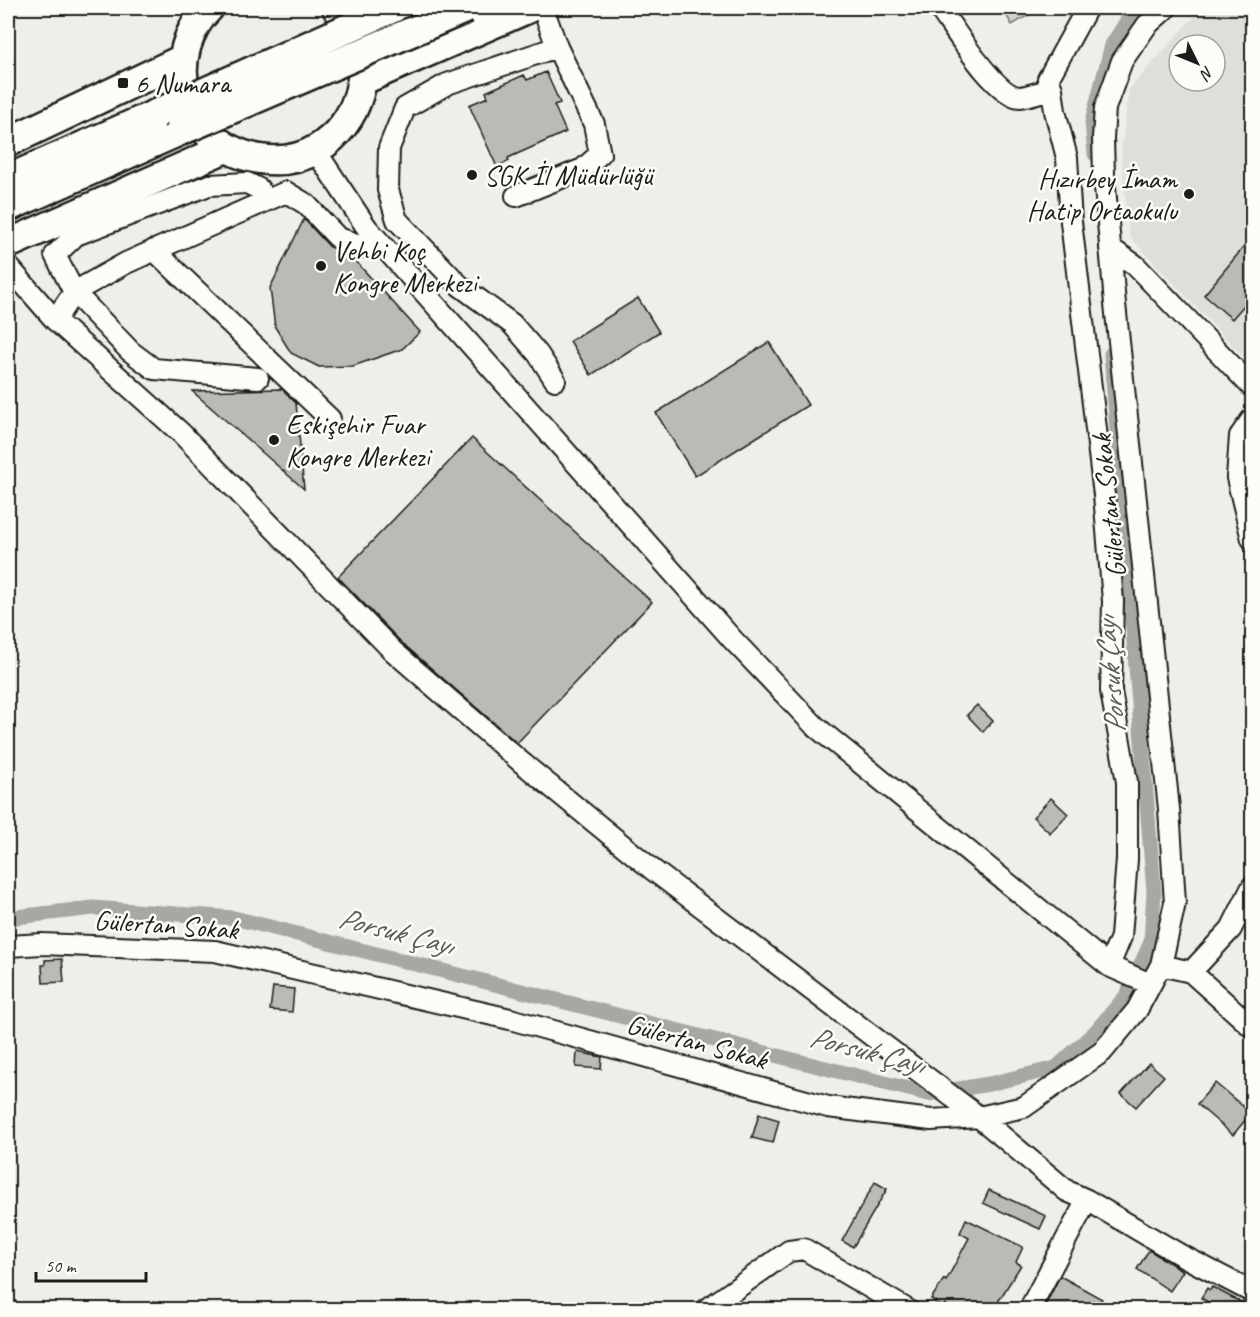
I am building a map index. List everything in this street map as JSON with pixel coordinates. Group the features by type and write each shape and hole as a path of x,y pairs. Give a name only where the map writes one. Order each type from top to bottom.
{"highway":[{"path":"209,8 201,15 189,36 183,59 183,85 191,110 206,131 226,148 254,159 286,160 315,150 338,133 355,108 363,80 362,52 351,24 337,8"},
{"path":"8,179 393,8"},
{"path":"8,207 467,8"},
{"path":"363,80 529,8"},
{"path":"8,141 183,59"},
{"path":"8,244 226,148"}],"street":[{"path":"516,196 583,169 600,154 594,124 557,46 543,8"},
{"path":"939,8 1001,89 1018,97 1053,89"},
{"path":"1087,8 1048,80 1053,89 1055,111 1067,158 1071,222 1104,495 1113,601 1111,691 1127,782 1127,859 1121,937 1109,966"},
{"name":"Gülertan Sokak","path":"8,946 42,944 215,951 510,1018 828,1107 931,1120 979,1117 1024,1107 1102,1052 1137,1010 1142,981 1161,965 1175,903 1169,809 1104,175 1105,108 1122,61 1147,25 1166,8"},
{"path":"555,380 538,354 512,324 459,285 397,220 388,190 389,148 405,108 447,84 557,46"},
{"path":"315,150 367,228 733,640 815,726 1109,966 1142,981"},
{"path":"258,378 154,369 130,351 74,291 55,255 76,235 209,185 247,183 259,189 266,200"},
{"path":"55,320 74,291 154,250 286,192 306,204 338,238 369,248 383,246"},
{"path":"1110,248 1135,266 1252,387"},
{"path":"154,250 330,419"},
{"path":"9,273 55,320 182,433 393,651 653,870 979,1117 1067,1191 1252,1292"},
{"path":"1252,419 1240,436 1237,478 1252,538"},
{"path":"1191,972 1231,929 1252,887"},
{"path":"1161,965 1191,972 1252,1027"},
{"path":"1029,1310 1087,1200"},
{"path":"706,1310 789,1251 804,1249 908,1310"}],"shaded area":[{"path":"1002,8 1041,8 1012,25"},
{"name":"Hızırbey İmam Hatip Ortaokulu","path":"1214,8 1252,8 1252,366 1129,236 1121,153 1129,89 1167,47 1167,93 1227,93 1227,33 1180,33 1195,16"}],"building":[{"path":"546,72 560,103 554,105 566,132 508,158 509,161 497,167 469,105 488,97 486,92 524,75 527,80"},
{"name":"Vehbi Koç Kongre Merkezi","path":"304,219 330,247 350,255 420,332 402,349 353,366 319,367 291,353 275,327 270,288"},
{"path":"1252,237 1252,296 1232,319 1204,295"},
{"path":"638,298 659,332 591,375 570,341"},
{"path":"769,342 808,405 695,476 656,413"},
{"name":"Eskişehir Fuar Kongre Merkezi","path":"282,389 296,403 304,489 192,391"},
{"path":"472,438 652,602 517,743 401,642 338,577"},
{"path":"977,705 993,721 983,732 967,715"},
{"path":"1051,798 1068,814 1050,833 1033,817"},
{"path":"62,959 64,982 43,983 42,965 45,965 45,960"},
{"path":"273,987 294,989 292,1012 270,1010"},
{"path":"577,1052 602,1057 601,1069 576,1067"},
{"path":"1149,1063 1164,1076 1136,1107 1121,1094"},
{"path":"1215,1083 1251,1113 1233,1135 1197,1104"},
{"path":"759,1114 779,1120 773,1143 752,1138"},
{"path":"875,1182 887,1189 853,1247 842,1241"},
{"path":"989,1190 1046,1216 1040,1229 983,1203"},
{"path":"966,1219 1023,1247 1016,1262 1021,1265 993,1310 954,1310 945,1304 943,1307 931,1299 944,1279 946,1281 969,1238 960,1233"},
{"path":"1149,1250 1183,1271 1170,1291 1137,1269"},
{"path":"1060,1276 1102,1299 1101,1301 1116,1310 1043,1310"},
{"path":"1212,1287 1252,1310 1222,1310 1201,1298 1207,1288 1210,1290"}],"waterway":[{"name":"Porsuk Çayı","path":"1095,154 1092,122 1112,45 1135,8"},
{"name":"Porsuk Çayı","path":"8,918 93,908 234,918 928,1094 989,1084 1056,1068 1095,1032 1127,995 1151,942 1154,892 1111,354"}],"place":[{"name":"6 Numara","path":"123,83"},
{"name":"SGK İl Müdürlüğü","path":"472,175"},
{"name":"Hızırbey İmam Hatip Ortaokulu","path":"1189,194"},
{"name":"Vehbi Koç Kongre Merkezi","path":"321,266"},
{"name":"Eskişehir Fuar Kongre Merkezi","path":"274,440"}]}
